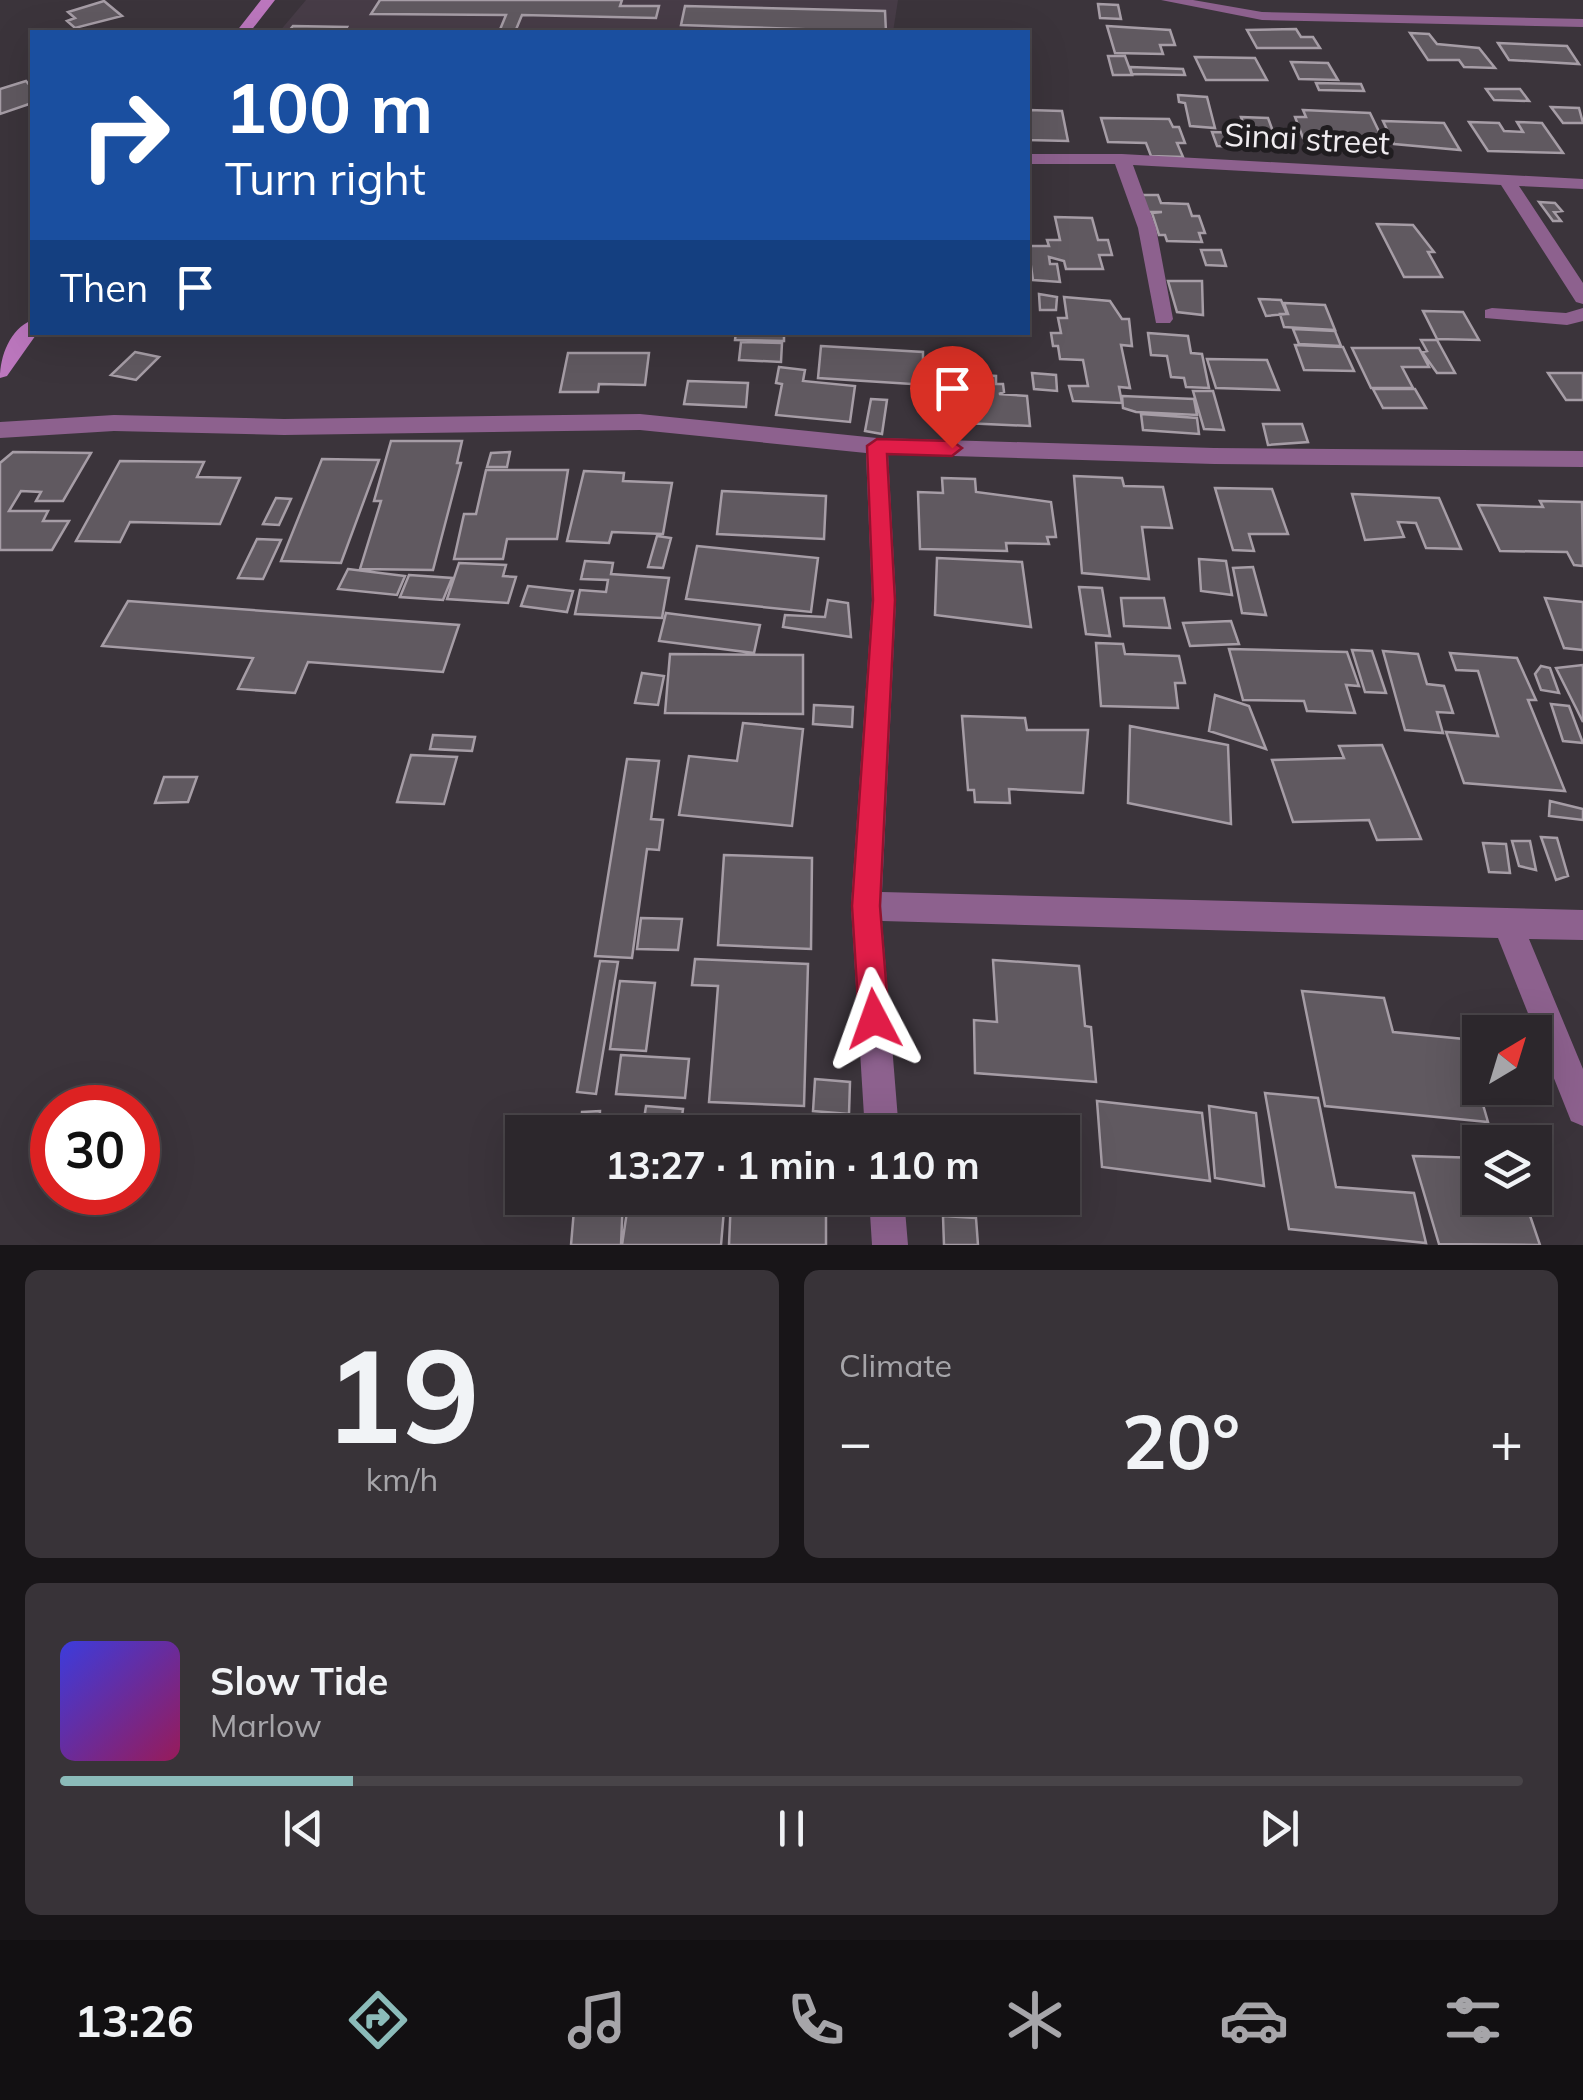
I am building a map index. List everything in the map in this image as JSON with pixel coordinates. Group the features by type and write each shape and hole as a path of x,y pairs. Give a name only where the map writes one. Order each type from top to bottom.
{"street":[{"path":"245,30 268,0"},
{"path":"1168,0 1262,16 1583,23"},
{"name":"Sinai street","path":"1030,159 1122,159 1583,184"},
{"path":"1122,159 1147,228 1163,319"},
{"path":"1506,177 1583,298"},
{"path":"1492,314 1567,319 1583,314"},
{"path":"0,371 30,329"},
{"path":"0,430 114,424 284,427 640,422 877,446 1214,456 1583,459"},
{"path":"877,446 884,600 866,906 881,1115"},
{"path":"866,906 1583,925"},
{"path":"1507,922 1583,1109"},
{"path":"888,1215 890,1245"}],"shaded area":[{"path":"306,0 898,0 893,30 281,30"}],"building":[{"path":"380,0 622,0 620,6 659,6 656,18 522,15 516,30 500,30 506,15 371,14"},
{"path":"104,1 122,16 75,28 67,21 75,18 68,12"},
{"path":"1098,4 1118,5 1121,19 1100,18"},
{"path":"685,6 885,11 886,30 827,30 681,25"},
{"path":"293,26 347,27 345,30 290,30"},
{"path":"1107,26 1170,30 1175,45 1160,45 1163,54 1115,53"},
{"path":"1296,29 1301,37 1313,37 1320,48 1257,48 1247,30"},
{"path":"1410,33 1429,34 1437,44 1479,48 1495,68 1464,67 1459,60 1428,60"},
{"path":"1498,43 1567,46 1579,64 1509,60"},
{"path":"1108,56 1125,56 1132,75 1113,75"},
{"path":"1195,57 1255,58 1267,80 1206,80"},
{"path":"1291,62 1328,63 1338,80 1299,79"},
{"path":"1130,67 1183,69 1185,75 1132,74"},
{"path":"26,81 30,86 30,104 0,114 0,89"},
{"path":"1316,83 1361,84 1364,91 1319,90"},
{"path":"1486,89 1520,89 1529,101 1494,100"},
{"path":"1178,95 1207,97 1215,128 1190,126 1185,103 1179,102"},
{"path":"1551,107 1579,108 1583,123 1563,123"},
{"path":"1030,110 1062,111 1068,141 1030,140"},
{"path":"1303,110 1370,113 1384,142 1303,138 1295,117 1306,117"},
{"path":"1241,117 1268,118 1274,134 1288,134 1293,149 1217,146 1212,132 1247,133"},
{"path":"1101,118 1169,119 1173,127 1179,127 1185,143 1177,143 1183,157 1151,156 1146,143 1108,142"},
{"path":"1383,121 1444,123 1460,150 1394,144"},
{"path":"1469,122 1499,123 1504,131 1523,132 1517,122 1542,123 1563,153 1488,151"},
{"path":"1142,195 1158,195 1161,203 1188,204 1192,216 1199,216 1205,233 1199,233 1202,242 1167,241 1165,235 1159,235 1152,213 1162,212 1146,212"},
{"path":"1539,202 1555,203 1562,211 1554,212 1561,221 1553,221"},
{"path":"1055,217 1092,218 1098,240 1108,240 1112,255 1099,255 1103,269 1066,269 1064,261 1049,257 1050,264 1057,264 1060,282 1033,280 1030,246 1049,246 1047,240 1060,240"},
{"path":"1377,224 1413,225 1434,252 1428,252 1442,277 1404,277"},
{"path":"1201,250 1221,250 1226,266 1206,265"},
{"path":"1168,281 1202,281 1203,315 1177,312"},
{"path":"1039,294 1057,297 1056,310 1040,310"},
{"path":"1064,297 1110,301 1122,319 1129,319 1132,346 1121,345 1130,388 1119,387 1122,403 1073,401 1069,386 1088,386 1083,360 1060,359 1058,346 1053,346 1051,333 1061,333 1058,318 1067,318"},
{"path":"1259,299 1281,300 1287,314 1266,316"},
{"path":"1284,303 1325,305 1335,330 1284,327 1280,314 1288,314"},
{"path":"1423,311 1463,312 1479,340 1437,339"},
{"path":"1293,329 1335,331 1341,346 1299,344"},
{"path":"1148,333 1188,336 1191,353 1202,354 1209,388 1186,387 1184,378 1171,377 1167,356 1151,355"},
{"path":"736,335 784,335 784,341 735,340"},
{"path":"1421,340 1437,340 1455,373 1437,373 1422,352 1427,351"},
{"path":"741,342 782,343 781,362 739,360"},
{"path":"1295,345 1343,347 1354,371 1304,370"},
{"path":"821,346 923,352 923,366 943,368 943,386 818,378"},
{"path":"1352,348 1419,348 1429,367 1402,367 1413,388 1371,388"},
{"path":"135,352 159,357 136,380 111,375"},
{"path":"568,353 649,353 645,385 599,384 598,392 560,392"},
{"path":"1207,359 1267,360 1279,390 1216,388"},
{"path":"779,367 805,370 803,381 855,386 850,422 776,415 782,384 776,383"},
{"path":"1032,373 1056,375 1057,391 1034,389"},
{"path":"1548,373 1583,373 1583,400 1566,400"},
{"path":"962,374 996,376 996,384 1003,384 1004,392 999,394 1027,396 1030,426 964,423"},
{"path":"688,381 748,383 746,407 684,404"},
{"path":"1373,389 1415,389 1426,408 1383,408"},
{"path":"1193,391 1213,391 1224,430 1204,429"},
{"path":"1122,396 1194,399 1197,415 1136,412 1123,408"},
{"path":"871,399 887,400 882,434 865,431"},
{"path":"1141,414 1197,418 1199,434 1143,430"},
{"path":"1263,424 1302,424 1308,442 1268,445"},
{"path":"391,441 462,441 457,463 461,463 433,570 360,569 381,501 374,501"},
{"path":"13,452 91,453 63,501 36,501 41,492 21,491 9,511 48,511 43,521 69,521 52,550 0,550 0,463"},
{"path":"510,452 507,467 487,467 491,453"},
{"path":"322,459 379,460 341,563 281,561"},
{"path":"120,461 204,462 197,477 240,478 220,524 130,522 120,542 76,541"},
{"path":"486,470 568,470 557,539 507,539 503,559 454,559 464,514 476,514"},
{"path":"584,471 624,473 623,481 672,483 663,534 612,532 609,543 567,541"},
{"path":"1074,476 1122,478 1124,486 1163,487 1172,528 1142,527 1149,579 1082,573"},
{"path":"942,478 975,479 976,492 1051,502 1056,537 1047,537 1049,544 1006,543 1007,551 920,549 918,492 943,493"},
{"path":"1215,488 1272,489 1288,534 1249,534 1254,551 1233,550"},
{"path":"722,491 826,496 824,539 717,534"},
{"path":"1352,494 1439,498 1461,549 1426,548 1416,523 1398,522 1404,537 1365,540"},
{"path":"276,498 291,499 279,525 263,524"},
{"path":"1540,501 1582,502 1583,566 1574,565 1567,552 1500,551 1478,505 1543,507"},
{"path":"657,536 671,538 663,568 648,567"},
{"path":"257,539 281,540 263,579 238,578"},
{"path":"697,546 818,558 811,612 686,599"},
{"path":"937,558 1022,562 1031,627 935,615"},
{"path":"1199,559 1226,561 1232,595 1201,591"},
{"path":"585,561 613,563 611,574 669,578 662,618 575,614 580,590 606,592 608,580 581,579"},
{"path":"459,563 506,565 503,576 516,577 508,603 447,599"},
{"path":"1253,567 1266,615 1242,613 1233,568"},
{"path":"348,569 405,576 397,595 338,589"},
{"path":"409,575 452,578 443,600 400,597"},
{"path":"528,586 573,591 567,612 521,606"},
{"path":"1079,587 1102,588 1110,636 1086,634"},
{"path":"1121,598 1164,598 1170,628 1124,626"},
{"path":"1545,598 1583,602 1583,650 1564,648"},
{"path":"828,600 848,603 851,637 783,627 785,615 825,617"},
{"path":"128,601 459,625 443,672 308,662 295,693 238,689 253,658 102,646"},
{"path":"666,613 760,625 754,653 659,641"},
{"path":"1231,621 1239,644 1190,646 1183,623"},
{"path":"1096,643 1123,644 1125,654 1179,656 1185,683 1175,683 1178,708 1101,706"},
{"path":"1229,649 1347,652 1359,686 1346,685 1355,713 1307,711 1304,701 1243,700"},
{"path":"1352,650 1372,651 1386,693 1365,692"},
{"path":"1383,651 1418,654 1427,684 1444,686 1453,713 1437,712 1443,733 1405,730"},
{"path":"1450,653 1517,658 1536,700 1528,700 1565,791 1464,783 1446,732 1498,736 1478,671 1456,670"},
{"path":"670,654 803,655 803,714 665,713"},
{"path":"1583,665 1583,722 1556,668"},
{"path":"1541,666 1550,668 1559,693 1541,690 1535,674"},
{"path":"642,673 664,676 658,705 635,703"},
{"path":"1215,695 1249,706 1266,749 1209,731"},
{"path":"1551,704 1569,706 1583,743 1563,741"},
{"path":"814,705 853,707 852,727 813,724"},
{"path":"962,716 1025,718 1027,730 1088,730 1083,793 1009,789 1010,803 975,802 974,790 968,790"},
{"path":"743,723 803,729 792,826 679,815 689,756 737,761"},
{"path":"1130,726 1228,745 1231,824 1128,803"},
{"path":"433,735 475,737 472,751 430,749"},
{"path":"1382,745 1421,839 1377,840 1369,820 1293,822 1272,760 1344,758 1339,746"},
{"path":"411,755 457,757 444,804 397,802"},
{"path":"627,759 659,761 651,819 663,820 659,850 647,849 632,958 595,956"},
{"path":"164,777 197,777 188,802 155,803"},
{"path":"1550,801 1583,809 1583,820 1549,816"},
{"path":"1541,837 1557,838 1568,876 1556,880"},
{"path":"1512,841 1530,841 1536,870 1519,866"},
{"path":"1483,843 1506,844 1510,873 1489,872"},
{"path":"724,855 812,858 811,949 718,945"},
{"path":"641,918 682,919 678,950 637,949"},
{"path":"695,959 808,964 804,1106 709,1102 718,986 692,985"},
{"path":"993,960 1079,966 1085,1026 1091,1027 1096,1082 975,1073 974,1020 997,1022"},
{"path":"600,961 618,962 596,1094 577,1092"},
{"path":"620,981 655,983 646,1051 610,1049"},
{"path":"1302,991 1384,998 1393,1032 1462,1039 1462,1105 1483,1105 1488,1122 1325,1106"},
{"path":"621,1055 689,1059 685,1098 616,1094"},
{"path":"815,1079 850,1082 849,1114 813,1111"},
{"path":"1265,1093 1318,1098 1336,1187 1414,1193 1426,1243 1289,1229"},
{"path":"1097,1101 1202,1113 1210,1181 1102,1167"},
{"path":"646,1106 683,1109 682,1115 645,1115"},
{"path":"1209,1106 1256,1113 1264,1186 1215,1178"},
{"path":"600,1111 600,1115 582,1115"},
{"path":"1413,1156 1462,1157 1462,1215 1530,1215 1540,1245 1439,1244"},
{"path":"574,1215 622,1215 621,1245 571,1245"},
{"path":"626,1215 724,1215 721,1245 622,1245"},
{"path":"730,1215 826,1215 826,1245 729,1245"},
{"path":"943,1216 976,1218 978,1245 944,1245"}],"route":[{"path":"874,1019 866,906 884,600 877,446 952,448"}]}
